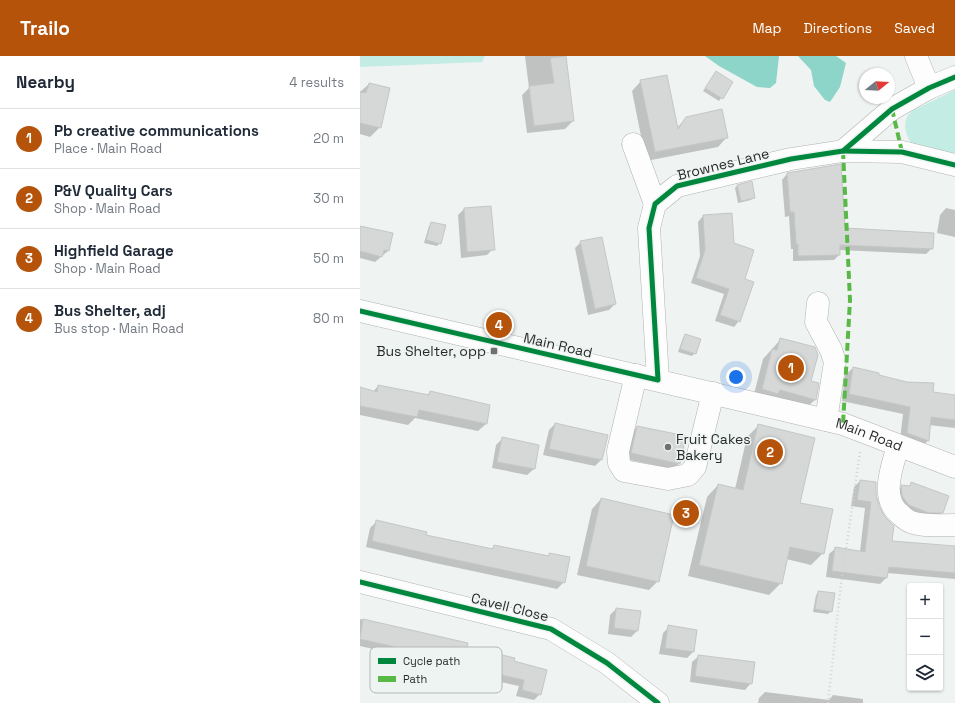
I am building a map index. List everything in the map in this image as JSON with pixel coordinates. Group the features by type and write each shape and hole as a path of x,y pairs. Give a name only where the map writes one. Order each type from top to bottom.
{"street":[{"path":"916,56 929,88"},
{"path":"843,151 892,109 929,88 955,76"},
{"path":"633,144 655,204 649,228 658,380"},
{"name":"Brownes Lane","path":"655,204 677,186 791,159 843,151 902,152 955,165"},
{"path":"818,303 816,322 831,350 834,362 826,420"},
{"name":"Main Road","path":"360,311 843,424 955,467"},
{"path":"636,375 618,451 619,463 624,471 668,479 688,475 695,467 713,394"},
{"path":"898,446 889,478 889,501 898,514 910,522 929,525 955,525"},
{"name":"Cavell Close","path":"360,582 551,629 607,662 658,703"}],"path":[{"path":"828,703 841,584 863,432"}],"shaded area":[{"path":"360,56 485,56 482,62 360,67"},
{"path":"705,56 779,56 776,83 770,88 757,87 719,66"},
{"path":"798,56 836,56 846,63 840,87 830,102 825,100 814,86 811,70"},
{"path":"955,90 955,157 912,145 906,132 905,123 912,111"}],"building":[{"path":"566,56 574,121 534,126 529,86 554,83 550,58"},
{"path":"716,71 733,82 723,99 705,88"},
{"path":"667,75 678,129 686,117 722,109 728,138 655,152 640,80"},
{"path":"369,83 390,88 381,128 360,123 360,92 366,93"},
{"path":"841,164 845,228 934,233 933,249 840,245 840,255 798,256 794,212 790,212 787,173"},
{"path":"752,181 755,198 741,201 737,185"},
{"path":"491,206 495,250 467,252 464,208"},
{"path":"732,213 734,243 754,250 745,279 754,282 740,322 720,315 729,289 696,278 705,250 703,215"},
{"path":"431,222 446,225 441,244 426,240"},
{"path":"360,226 393,233 389,251 384,250 382,257 360,251"},
{"path":"602,237 616,304 595,309 580,241"},
{"path":"685,334 701,339 696,354 680,349"},
{"path":"780,338 815,347 818,355 811,381 819,383 816,400 780,390 778,394 762,389 772,349 777,350"},
{"path":"853,367 907,382 934,383 933,392 955,395 955,420 931,417 929,441 907,433 910,407 849,394"},
{"path":"378,385 429,395 430,391 490,405 487,424 419,410 417,417 360,406 360,387 377,392"},
{"path":"555,423 608,435 602,460 549,449"},
{"path":"758,424 815,438 800,503 833,509 824,554 790,547 782,584 699,565 718,484 743,490"},
{"path":"637,426 686,436 680,464 631,453"},
{"path":"502,437 539,445 535,469 497,462"},
{"path":"860,480 876,482 876,494 879,506 885,517 894,526 892,541 955,546 955,573 889,567 887,578 832,571 835,547 865,552 871,502 857,500"},
{"path":"911,482 949,496 943,513 929,513 909,505 902,496 901,485 910,486"},
{"path":"601,498 674,515 659,582 586,566"},
{"path":"376,520 427,532 426,535 493,549 494,545 549,556 549,553 570,557 565,583 372,541"},
{"path":"818,591 835,593 832,612 815,609"},
{"path":"616,608 641,611 638,631 614,628"},
{"path":"363,619 468,643 467,647 395,647 360,639"},
{"path":"668,625 697,630 694,652 665,648"},
{"path":"502,655 515,658 514,661 547,670 541,695 522,690 524,680 502,675"},
{"path":"698,655 755,662 752,684 695,676"}],"marked path":[{"path":"892,109 902,152"},
{"path":"843,151 850,300 843,424"}],"cycle path":[{"path":"360,311 658,380 649,228 655,204 677,186 791,159 843,151 892,109 929,88 955,77"},
{"path":"843,151 902,152 955,165"},
{"path":"360,582 551,629 607,663 658,703"}],"place":[{"name":"Bus Shelter, adj","path":"499,325"},
{"name":"Bus Shelter, opp","path":"494,351"},
{"name":"Pb creative communications","path":"791,368"},
{"name":"Fruit Cakes Bakery","path":"668,447"},
{"name":"P&V Quality Cars","path":"770,452"},
{"name":"Highfield Garage","path":"686,513"}]}
